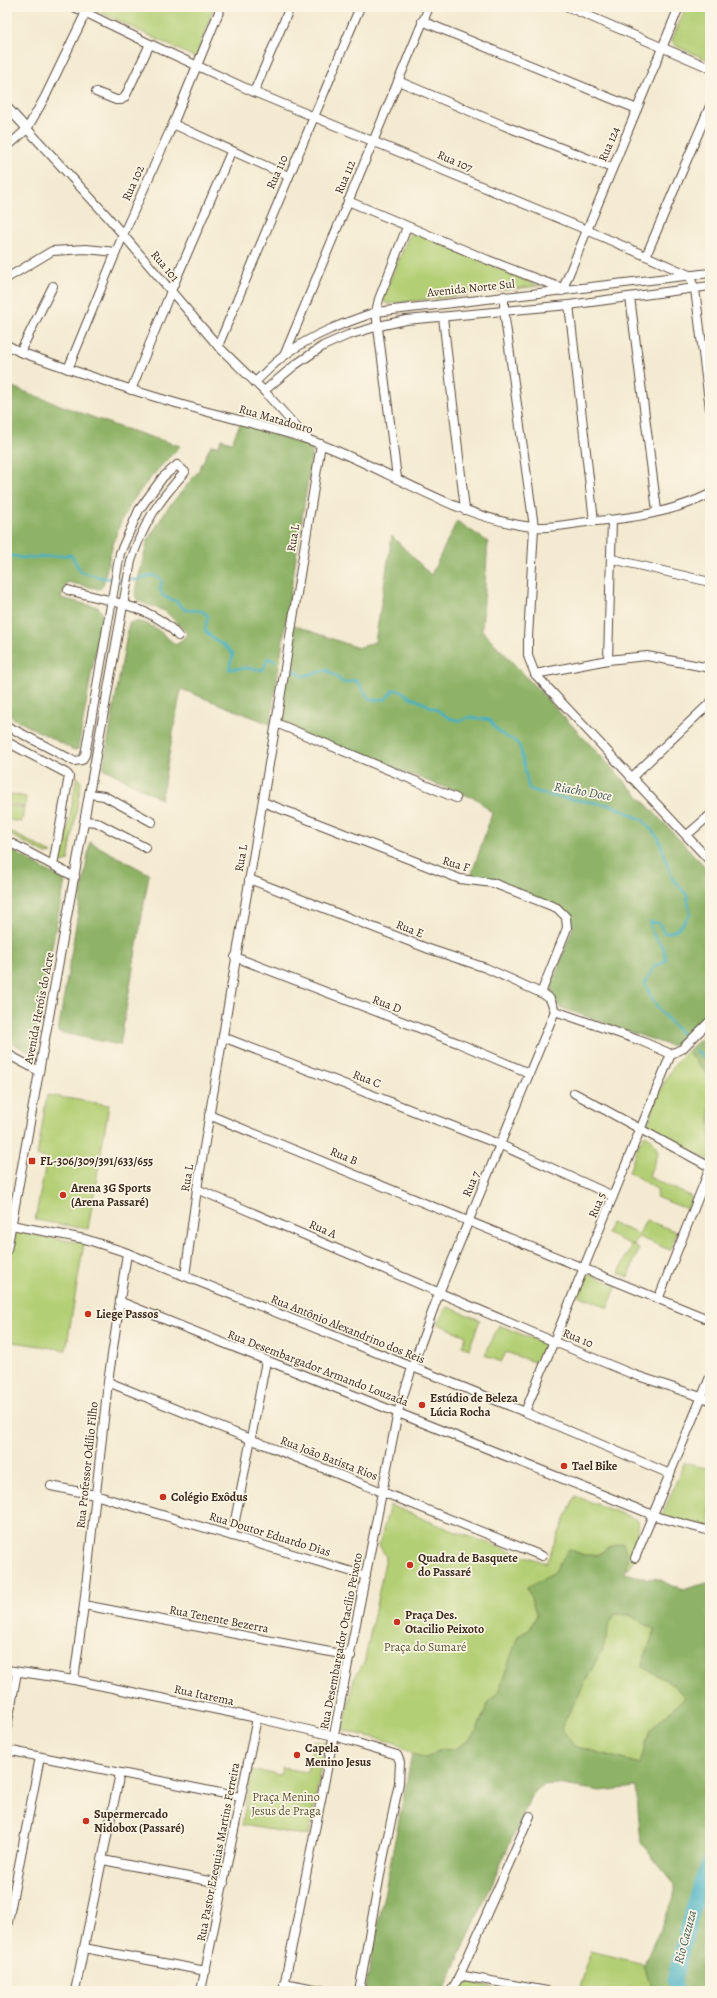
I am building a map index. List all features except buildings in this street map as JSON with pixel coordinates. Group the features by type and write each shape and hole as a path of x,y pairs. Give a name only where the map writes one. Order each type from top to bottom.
{"street":[{"name":"Rua 107","path":"74,7 254,92 587,230 690,276"},
{"name":"Rua 102","path":"68,369 123,235 173,124 221,7"},
{"path":"254,92 290,7"},
{"name":"Rua 110","path":"218,346 360,7"},
{"name":"Rua 112","path":"284,356 428,7"},
{"path":"568,7 710,68"},
{"name":"Rua 124","path":"563,290 679,7"},
{"path":"7,147 28,129 45,98 86,12"},
{"path":"422,21 637,109"},
{"path":"96,92 116,100 121,100 125,97 150,44"},
{"path":"398,81 505,126 612,168"},
{"path":"646,256 710,106"},
{"name":"Rua 101","path":"7,107 123,235 218,346 264,391 307,439"},
{"path":"173,124 232,152 288,176"},
{"path":"131,390 171,291 232,152"},
{"path":"348,201 563,290"},
{"path":"397,478 379,326 376,312 379,299 408,227"},
{"path":"7,278 52,251 86,249 116,252"},
{"name":"Avenida Norte Sul","path":"255,382 284,356 309,339 331,328 376,312 710,273"},
{"path":"690,276 695,289 710,409"},
{"path":"599,285 599,300"},
{"path":"20,352 53,286"},
{"path":"264,391 295,365 323,346 348,335 379,326 406,320 569,305 710,286"},
{"path":"504,296 504,311 534,527 528,650 531,666 535,674 710,861"},
{"path":"630,297 657,511"},
{"path":"569,305 594,521"},
{"path":"443,317 465,510"},
{"name":"Rua Matadouro","path":"7,345 20,352 131,390 307,439 397,478 431,497 465,510 534,527"},
{"name":"Rua L","path":"185,1276 209,1115 263,802 321,444"},
{"name":"Avenida Heróis do Acre","path":"7,1250 76,877 93,769 129,570 140,536 148,519 157,505 185,472 177,464 162,477 139,510 123,544 111,602"},
{"path":"534,527 612,520 693,502 710,494"},
{"path":"608,660 612,520"},
{"path":"612,559 710,582"},
{"path":"68,590 158,617 170,626 178,636"},
{"path":"7,726 74,761 82,760 87,748 111,602"},
{"path":"535,674 608,660 647,656 710,668"},
{"path":"632,778 710,703"},
{"path":"276,723 456,798"},
{"path":"7,742 69,776 53,865"},
{"path":"89,794 104,796 152,822"},
{"name":"Rua F","path":"263,802 460,880 493,883 556,908 566,918 567,928 541,993"},
{"path":"687,835 710,815"},
{"path":"85,821 96,822 146,848"},
{"path":"7,841 76,877"},
{"name":"Rua E","path":"249,879 422,946 486,968 541,993 550,999 555,1011"},
{"name":"Rua D","path":"236,957 458,1043 529,1073"},
{"path":"555,1011 641,1041 671,1054 682,1049 710,1021"},
{"name":"Rua 7","path":"412,1368 439,1293 555,1011"},
{"name":"Rua C","path":"223,1037 501,1145 613,1196"},
{"path":"7,1054 39,1071"},
{"name":"Rua 5","path":"525,1412 671,1054"},
{"path":"574,1093 710,1168 658,1297"},
{"name":"Rua B","path":"209,1115 658,1297 710,1320"},
{"name":"Rua A","path":"197,1189 320,1240 439,1293"},
{"name":"Rua Antônio Alexandrino dos Reis","path":"11,1225 85,1239 127,1253 525,1412 670,1474"},
{"name":"Rua Professor Odílio Filho","path":"74,1680 84,1605 108,1382 121,1302 127,1253"},
{"name":"Rua 10","path":"439,1293 632,1374 710,1400"},
{"name":"Rua Desembargador Armando Louzada","path":"121,1302 266,1361 398,1412 653,1516 710,1531"},
{"path":"232,1536 266,1361"},
{"name":"Rua Desembargador Otacílio Peixoto","path":"284,1987 351,1656 398,1412 412,1368"},
{"path":"635,1558 710,1377"},
{"name":"Rua João Batista Rios","path":"108,1382 542,1556"},
{"name":"Rua Doutor Eduardo Dias","path":"50,1486 95,1495 366,1576"},
{"name":"Rua Tenente Bezerra","path":"84,1605 351,1656"},
{"name":"Rua Itarema","path":"7,1670 74,1680 257,1718 334,1736 394,1754 400,1762 399,1783 381,1870 359,1991"},
{"path":"7,1727 17,1672"},
{"name":"Rua Pastor Ezequias Martins Ferreira","path":"202,1991 257,1718"},
{"path":"7,1750 240,1797"},
{"path":"7,1927 40,1757"},
{"path":"75,1991 120,1773"},
{"path":"451,1991 458,1979 530,1816"},
{"path":"103,1860 224,1884"},
{"path":"84,1948 206,1971"},
{"path":"458,1979 460,1977 468,1976 547,1991"},
{"path":"284,1987 325,1991"}],"green space":[{"path":"90,7 214,7 196,58"},
{"path":"686,7 705,7 710,15 710,61 674,45 672,40"},
{"path":"413,233 539,286 387,304 384,301 383,296 409,236"},
{"path":"7,385 116,426 180,446 144,486 126,512 109,558 103,586 99,589 67,582 61,598 98,607 102,613 78,749 74,750 7,715"},
{"path":"240,424 313,447 270,724 181,689 161,799 103,768 129,623 142,622 149,624 176,645 188,634 165,611 138,601 135,596 136,587 148,540 167,509 198,472 211,445 219,446 221,439 232,442"},
{"path":"457,521 488,542 482,630 710,872 710,1012 676,1045 671,1046 559,1007 554,998 551,986 573,927 570,914 491,882 470,879 492,813 477,799 277,726 293,625 358,648 375,642 392,536 431,575"},
{"path":"77,776 81,783 68,861 63,863 59,858 63,854"},
{"path":"10,794 26,797 25,807 8,804"},
{"path":"7,806 24,808 22,822 7,820"},
{"path":"7,830 52,853 46,854 7,833"},
{"path":"90,842 149,874 120,1045 58,1032"},
{"path":"7,848 65,881 31,1053 7,1040"},
{"path":"710,1031 710,1077 687,1051"},
{"path":"687,1051 710,1077 710,1161 654,1130 648,1124 663,1084 680,1058"},
{"path":"47,1095 109,1105 88,1229 35,1220 47,1158 37,1156"},
{"path":"645,1135 653,1140 658,1152 649,1177 692,1197 687,1209 656,1197 658,1190 629,1172 639,1143"},
{"path":"646,1220 677,1232 670,1250 638,1237 634,1246 607,1234 611,1223 639,1234"},
{"path":"15,1232 84,1243 66,1350 7,1341 7,1281"},
{"path":"631,1245 639,1249 628,1277 619,1273"},
{"path":"588,1274 617,1285 608,1308 578,1295 584,1277"},
{"path":"448,1307 480,1320 469,1349 462,1346 466,1336 438,1324 444,1310"},
{"path":"499,1325 545,1344 536,1363 506,1352 501,1362 485,1355"},
{"path":"684,1463 710,1469 710,1526 661,1518"},
{"name":"Praça do Sumaré","path":"575,1496 638,1520 635,1558 625,1572 628,1557 609,1547 599,1554 590,1556 569,1549 553,1574 527,1587 537,1615 530,1629 518,1637 499,1691 489,1702 477,1730 468,1741 456,1749 440,1750 427,1758 412,1754 396,1743 343,1730 354,1678 364,1663 386,1557 379,1545 390,1505 448,1529 546,1563"},
{"path":"623,1543 628,1557 625,1573 644,1578 659,1579 672,1586 686,1589 710,1582 710,1937 702,1946 702,1955 710,1962 710,1991 655,1991 648,1978 644,1964 674,1898 674,1884 641,1843 636,1787 601,1791 557,1784 542,1785 531,1796 444,1991 365,1991 412,1754 427,1758 440,1750 456,1749 468,1741 477,1730 489,1702 499,1691 518,1636 530,1629 537,1615 527,1587 553,1574 569,1549 583,1555 598,1555 609,1547","holes":["615,1614 630,1615 655,1630 641,1666 673,1684 685,1697 650,1730 640,1764 574,1746 561,1728 607,1640 608,1626"]},
{"path":"615,1614 630,1615 655,1630 641,1666 673,1684 685,1697 650,1730 640,1764 574,1746 561,1728 607,1640 608,1626"},
{"name":"Praça Menino Jesus de Praga","path":"313,1740 325,1742 309,1836 242,1825 252,1770 280,1775 282,1768 307,1772"},
{"path":"591,1951 644,1964 648,1978 655,1991 579,1991"},
{"path":"465,1982 515,1991 460,1991"}],"waterway":[{"name":"Riacho Doce","path":"7,555 23,558 71,555 81,572 103,578 135,580 153,575 162,580 160,590 164,597 176,601 185,610 202,611 208,616 205,630 211,637 226,647 233,654 229,669 248,668 263,670 268,658 275,661"},
{"name":"Riacho Doce","path":"293,670 304,676 327,670 344,683 356,680 370,700 386,699 393,690 400,690 408,696 436,709 449,718 461,721 469,717 490,720 496,729 503,735 515,741 520,747 529,789 551,796 611,805 643,820 659,839 672,878 687,895 690,914 676,930 669,933 664,933 659,923 650,922 653,933 664,949 666,960 661,964 655,965 645,983 660,1011 682,1034"},
{"name":"Riacho Doce","path":"696,1050 710,1063"},
{"name":"Rio Cazuza","path":"678,1991 674,1980 700,1883 710,1862"}],"place":[{"name":"FL-306/309/391/633/655","path":"32,1161"},
{"name":"Arena 3G Sports (Arena Passaré)","path":"63,1195"},
{"name":"Liege Passos","path":"88,1314"},
{"name":"Estúdio de Beleza Lúcia Rocha","path":"422,1405"},
{"name":"Tael Bike","path":"564,1466"},
{"name":"Colégio Exôdus","path":"163,1497"},
{"name":"Quadra de Basquete do Passaré","path":"410,1565"},
{"name":"Praça Des. Otacilio Peixoto","path":"397,1622"},
{"name":"Capela Menino Jesus","path":"297,1755"},
{"name":"Supermercado Nidobox (Passaré)","path":"86,1821"}]}
